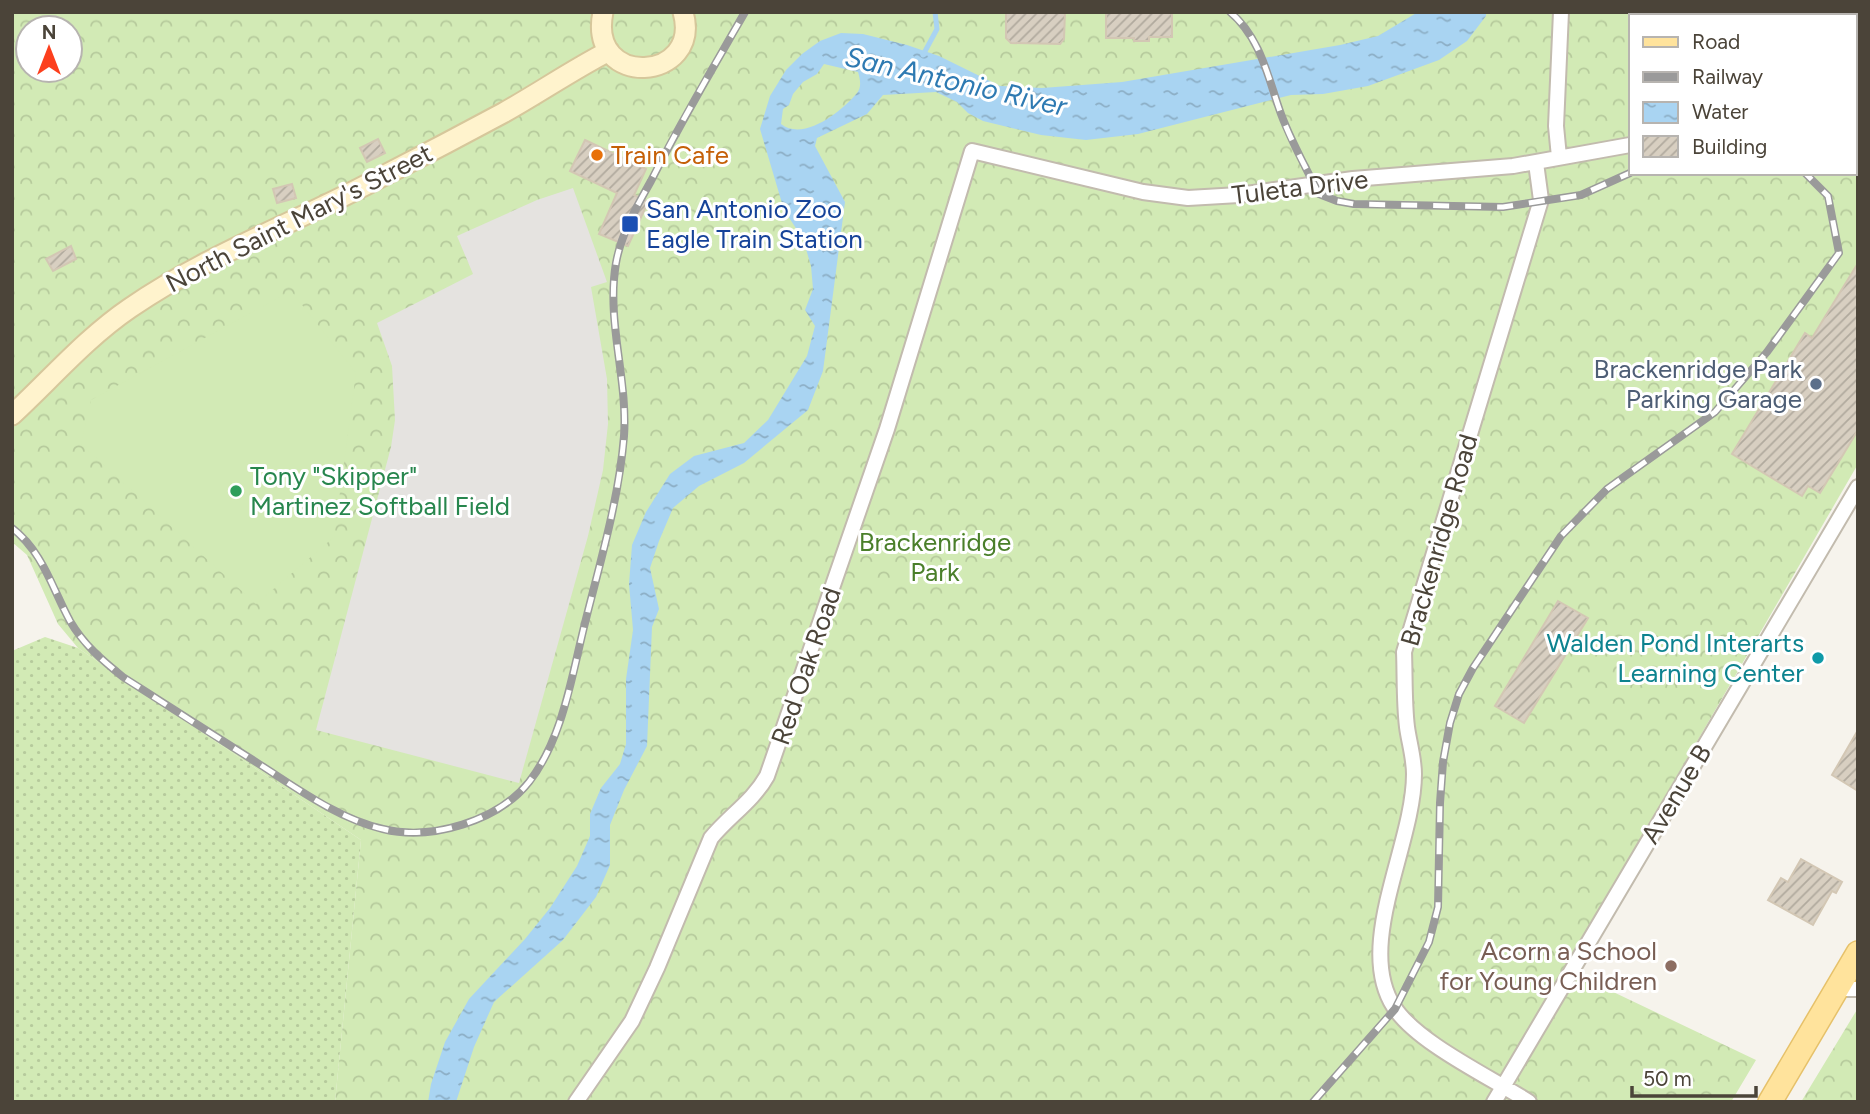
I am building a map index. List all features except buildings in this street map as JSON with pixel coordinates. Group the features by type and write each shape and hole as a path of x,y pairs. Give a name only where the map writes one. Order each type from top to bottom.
{"main road":[{"path":"1770,1102 1847,989 1858,953"}],"street":[{"path":"603,12 603,39 609,51 627,66 649,68 660,65 677,52 685,31 683,12"},
{"path":"1559,157 1556,125 1562,12"},
{"name":"North Saint Mary's Street","path":"12,415 65,366 91,337 129,308 198,265 361,188 505,111 571,70 609,51"},
{"name":"Tuleta Drive","path":"972,151 1143,192 1188,198 1239,195 1314,183 1536,163 1629,145"},
{"name":"Red Oak Road","path":"576,1102 618,1044 641,1004 711,838 760,790 770,769 879,456 972,151"},
{"name":"Brackenridge Road","path":"1529,1102 1445,1051 1418,1032 1395,1009 1380,975 1379,944 1408,826 1414,773 1407,724 1404,652 1541,201 1536,163"},
{"name":"Avenue B","path":"1494,1102 1858,487"}],"green space":[{"name":"Brackenridge Park","path":"12,12 1858,12 1858,464 1565,969 1756,1060 1731,1102 335,1102 361,840 78,648 58,624 27,555 12,542"},
{"name":"Tony \"Skipper\" Martinez Softball Field","path":"291,291 356,373 334,537 256,604 81,444 91,400"},
{"path":"45,637 78,648 361,840 335,1102 12,1102 12,651"},
{"path":"1858,1008 1858,1102 1801,1102"}],"shaded area":[{"path":"573,188 607,282 591,287 607,379 608,424 603,470 588,536 519,783 316,730 391,447 395,420 392,366 377,323 473,274 457,236 537,200"}],"water":[{"name":"San Antonio River","path":"1418,12 1486,12 1486,16 1467,41 1439,60 1368,86 1323,94 1291,95 1138,134 1086,140 1041,135 983,121 968,113 957,102 936,92 883,95 867,114 817,138 815,146 845,202 823,371 808,410 744,463 699,486 673,508 650,568 659,609 652,627 647,746 624,790 610,825 610,865 596,897 563,940 494,1002 474,1047 456,1102 428,1102 445,1042 469,999 525,939 550,908 577,866 590,836 590,814 601,788 620,764 626,744 626,679 633,630 629,584 632,545 646,512 670,474 694,456 744,443 768,420 807,356 815,326 805,310 813,289 811,266 803,239 784,210 760,129 770,96 786,70 820,41 841,33 863,34 907,45 939,56 1000,86 1042,88 1122,82 1340,45 1378,36","holes":["824,64 858,72 859,91 822,122 800,129 790,129 781,124 783,109 789,105 793,94 803,82 817,74"]}],"waterway":[{"name":"San Antonio River","path":"923,55 937,29 935,12"}],"railway":[{"path":"12,528 32,548 70,621 87,645 101,658 123,677 318,802 350,818 383,829 422,832 462,825 482,817 516,796 541,764 559,725 614,505 624,436 623,393 614,306 616,263 622,241 635,210 673,138 745,12"},
{"path":"1230,12 1241,22 1256,46 1285,124 1319,194 1354,204 1503,207 1581,195 1629,173"},
{"path":"1313,1102 1395,1009 1429,942 1438,907 1443,762 1450,723 1459,694 1473,668 1561,536 1607,489 1715,412 1767,352 1839,253 1828,196 1807,175"}],"place":[{"name":"Train Cafe","path":"597,155"},
{"name":"San Antonio Zoo Eagle Train Station","path":"630,224"},
{"name":"Brackenridge Park Parking Garage","path":"1816,384"},
{"name":"Tony \"Skipper\" Martinez Softball Field","path":"236,491"},
{"name":"Walden Pond Interarts Learning Center","path":"1818,658"},
{"name":"Acorn a School for Young Children","path":"1671,966"}]}
